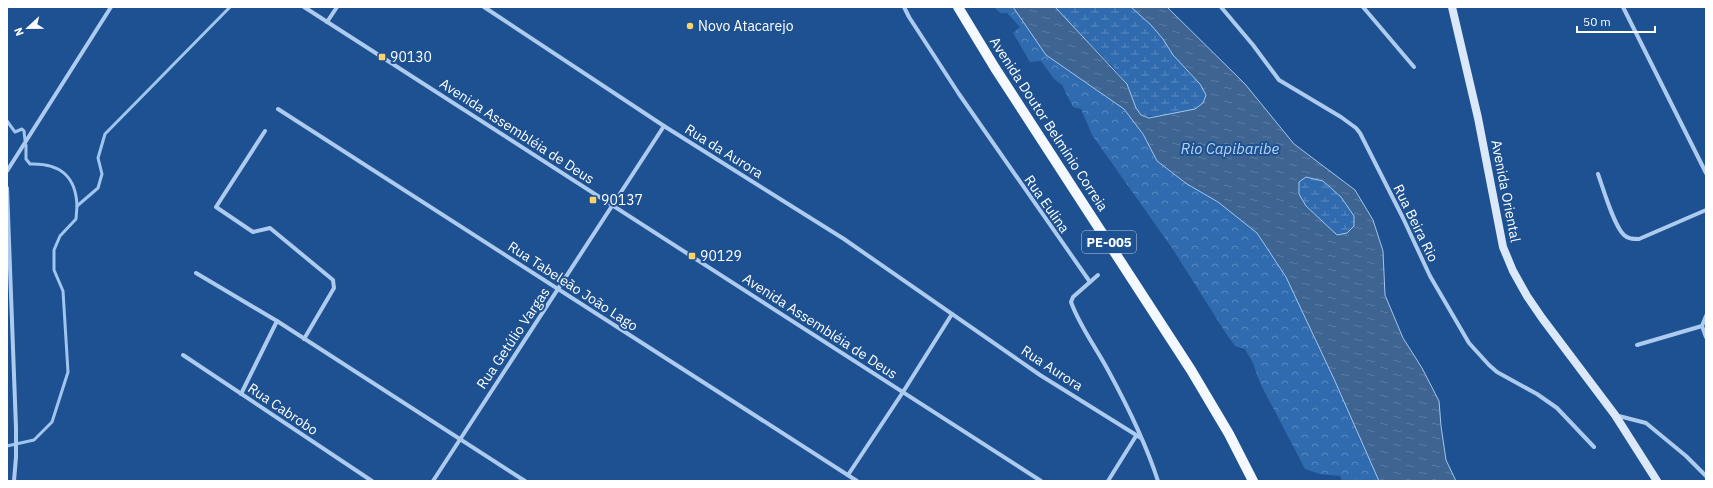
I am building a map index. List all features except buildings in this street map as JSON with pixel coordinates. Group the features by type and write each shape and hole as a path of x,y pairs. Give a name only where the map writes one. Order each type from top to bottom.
{"main road":[{"name":"Avenida Doutor Belmínio Correia","path":"958,7 995,68 1191,370 1229,434 1253,481"}],"street":[{"path":"7,172 111,7"},
{"name":"Avenida Assembléia de Deus","path":"304,7 1041,481"},
{"path":"327,22 337,7"},
{"name":"Rua da Aurora","path":"484,7 664,126 844,239 952,314"},
{"name":"Rua Eulina","path":"904,7 959,94 1090,282"},
{"name":"Rua Beira Rio","path":"1221,7 1253,45 1279,80 1342,117 1360,133 1403,218 1430,276 1469,344 1497,372 1547,400 1574,425 1594,447"},
{"path":"1363,7 1414,67"},
{"name":"Avenida Oriental","path":"1452,7 1480,124 1503,247 1513,271 1530,301 1615,415 1657,481"},
{"path":"1623,7 1706,173"},
{"name":"Rua Tabeleão João Lago","path":"278,109 857,481"},
{"name":"Rua Getúlio Vargas","path":"433,481 664,126"},
{"path":"265,131 216,207 253,232 270,228 333,280 334,288 304,339"},
{"path":"1598,174 1618,228 1624,236 1631,239 1639,239 1706,210"},
{"path":"7,188 16,436 14,481"},
{"path":"196,273 277,321 525,481"},
{"path":"1098,275 1073,297 1071,302 1078,318 1110,373 1152,462 1158,481"},
{"path":"848,475 952,314"},
{"name":"Rua Aurora","path":"952,314 1040,375 1141,438"},
{"path":"1706,316 1702,326 1706,337"},
{"path":"241,394 277,321"},
{"path":"1637,345 1702,326"},
{"path":"7,346 13,345"},
{"name":"Rua Cabrobo","path":"183,355 372,481"},
{"path":"1615,415 1631,418 1651,426 1686,456 1706,476"},
{"path":"1108,481 1136,436"}],"green space":[{"path":"994,7 1013,7 1046,55 1124,109 1143,134 1157,161 1187,184 1218,202 1257,233 1286,277 1334,379 1379,481 1342,481 1340,476 1320,474 1305,469 1260,383 1253,363 1245,349 1235,346 1227,335 1172,248 1092,135 1081,109 1073,107 1062,85 1054,79 1041,61 1030,62 1013,33 1020,27 1007,13 1000,13"},
{"path":"1055,7 1131,7 1164,39 1173,55 1200,84 1206,95 1200,106 1196,109 1185,112 1160,116 1146,116 1139,113 1134,105 1126,83 1109,63 1072,27"},
{"path":"1306,176 1323,181 1341,197 1354,216 1354,226 1347,233 1337,236 1306,206 1299,194 1299,182"}],"water":[{"name":"Rio Capibaribe","path":"1013,7 1055,7 1127,84 1136,108 1141,115 1149,118 1195,109 1203,103 1206,95 1200,84 1173,55 1163,39 1151,25 1131,7 1167,7 1245,84 1294,144 1355,190 1373,220 1383,251 1385,295 1403,338 1422,368 1439,401 1446,460 1456,481 1379,481 1334,379 1286,277 1257,233 1218,202 1187,184 1157,161 1143,134 1124,109 1046,55","holes":["1306,177 1323,181 1341,197 1354,216 1354,226 1347,233 1337,235 1306,206 1299,194 1299,182"]}],"waterway":[{"path":"7,446 34,440 52,422 68,372 63,291 54,270 54,250 60,236 76,219 77,206 98,188 102,174 98,158 105,134 230,7"},
{"path":"7,121 15,132 22,129 24,131 25,140"},
{"path":"26,145 26,159 30,164 50,166 58,169 70,179 76,196 77,206"}],"place":[{"name":"Novo Atacarejo","path":"690,26"},
{"name":"90130","path":"382,57"},
{"name":"90137","path":"593,200"},
{"name":"90129","path":"692,256"}]}
